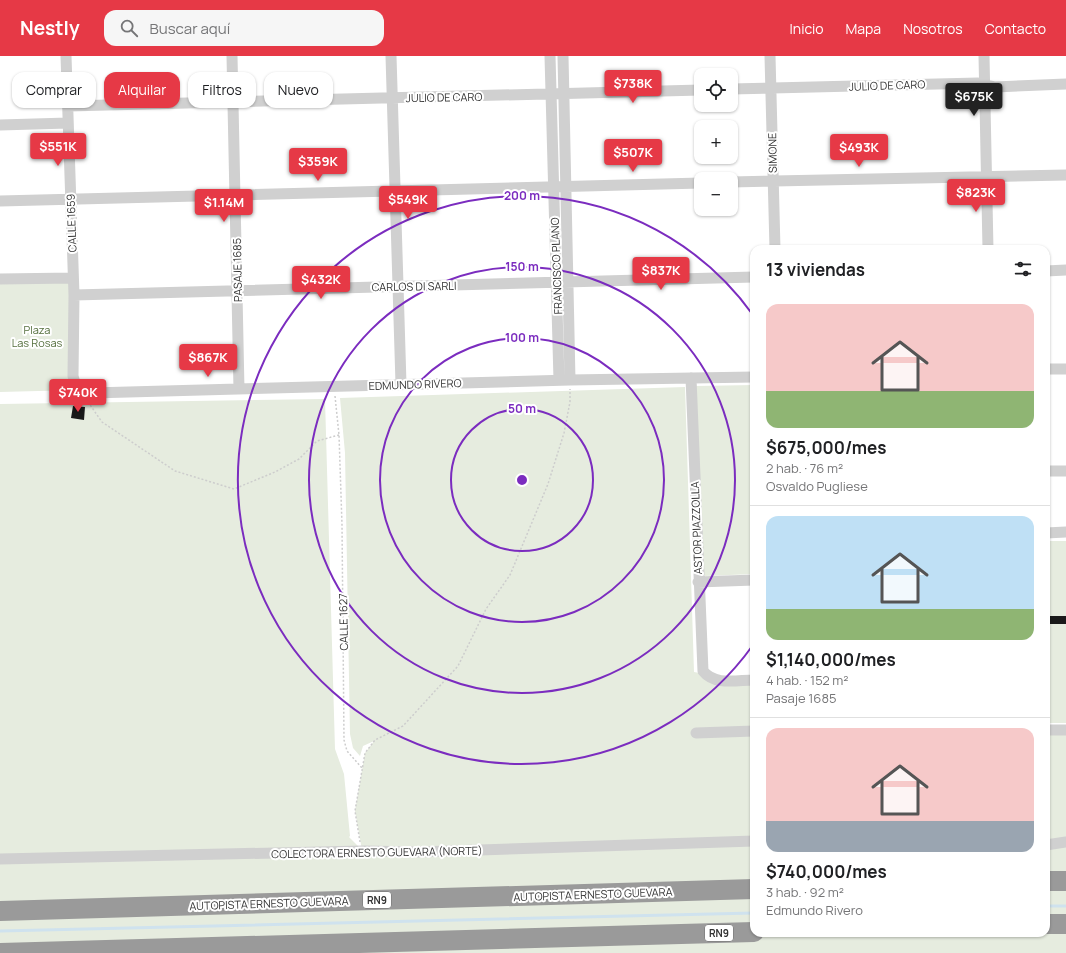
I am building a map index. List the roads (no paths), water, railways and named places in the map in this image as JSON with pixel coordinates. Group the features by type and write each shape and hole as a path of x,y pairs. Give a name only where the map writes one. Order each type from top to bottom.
{"highway":[{"path":"1050,881 1066,881"},
{"name":"AUTOPISTA ERNESTO GUEVARA","path":"0,911 750,889"},
{"path":"1050,924 1066,924"},
{"name":"RN9","path":"0,953 750,932"},
{"path":"223,953 268,945"}],"street":[{"name":"CALLE 1659","path":"66,56 67,72"},
{"name":"PASAJE 1685","path":"232,56 232,72"},
{"path":"392,56 401,384"},
{"name":"FRANCISCO PLANO","path":"550,56 557,282 564,380"},
{"name":"FRANCISCO PLANO","path":"564,56 568,282 564,380"},
{"name":"SIMONE","path":"770,56 775,245"},
{"path":"984,56 988,245"},
{"name":"JULIO DE CARO","path":"738,90 978,83 995,87 1066,84"},
{"name":"JULIO DE CARO","path":"256,101 694,90"},
{"name":"JULIO DE CARO","path":"96,105 188,103"},
{"name":"CALLE 1659","path":"68,108 74,295 73,376 80,391"},
{"name":"PASAJE 1685","path":"233,108 239,389"},
{"path":"0,125 68,123"},
{"path":"738,182 987,178 1066,175"},
{"path":"0,201 694,183"},
{"path":"1050,271 1066,270"},
{"name":"CARLOS DI SARLI","path":"74,295 750,277"},
{"path":"0,279 73,278"},
{"path":"1050,369 1066,369"},
{"name":"EDMUNDO RIVERO","path":"80,391 239,389 564,380 750,377"},
{"name":"ASTOR PIAZZOLLA","path":"691,378 702,666 707,676 717,681 750,680"},
{"path":"1050,471 1066,471"},
{"path":"1050,533 1066,532"},
{"path":"698,582 750,580"},
{"path":"1050,730 1066,730"},
{"path":"696,733 750,731"},
{"name":"COLECTORA ERNESTO GUEVARA (NORTE)","path":"0,859 363,851 420,852 750,841"},
{"path":"1050,844 1066,842"}],"waterway":[{"path":"1050,906 1066,906"},
{"path":"0,931 750,913"}],"park label":[{"name":"Plaza Las Rosas","path":"37,335"}]}
